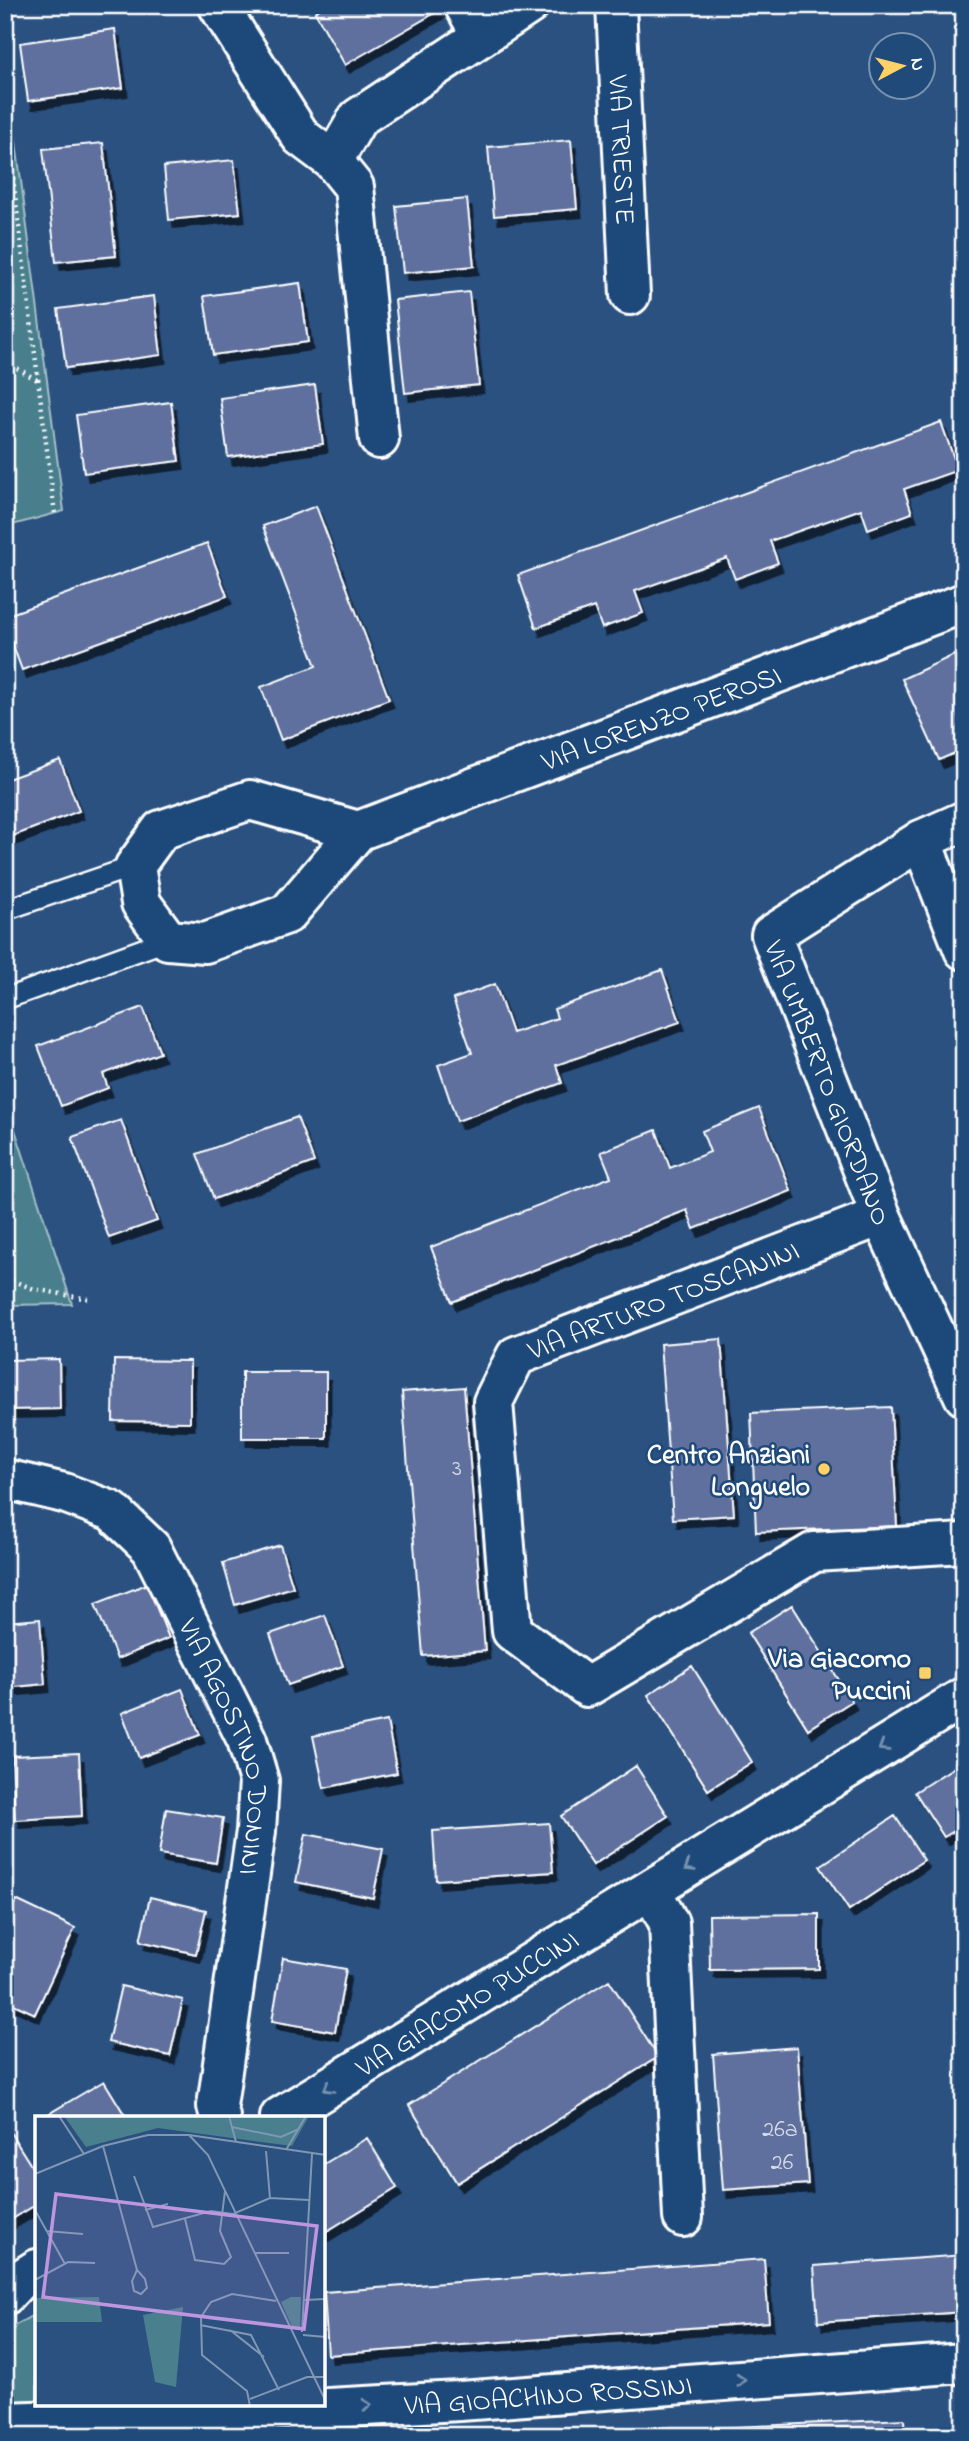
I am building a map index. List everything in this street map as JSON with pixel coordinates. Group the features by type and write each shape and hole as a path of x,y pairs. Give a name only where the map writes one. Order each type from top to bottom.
{"street":[{"path":"218,5 302,137 333,161 354,187 379,439"},
{"path":"333,161 358,118 473,20 529,5"},
{"name":"VIA TRIESTE","path":"615,5 630,295"},
{"name":"VIA LORENZO PEROSI","path":"168,940 205,943 287,914 358,831 964,603"},
{"path":"168,940 141,903 135,866 161,830 250,800 358,831"},
{"name":"VIA UMBERTO GIORDANO","path":"964,821 921,840 771,935 881,1216 964,1396"},
{"path":"921,840 964,950"},
{"name":"VIA ARTURO TOSCANINI","path":"881,1216 516,1356 493,1402 512,1632 587,1686 814,1552 964,1543"},
{"name":"VIA AGOSTINO DONINI","path":"5,1479 64,1493 112,1511 151,1548 247,1740 259,1782 256,1831 218,2106 220,2116"},
{"name":"VIA GIACOMO PUCCINI","path":"282,2116 964,1696"},
{"path":"652,1890 669,1923 683,2217"},
{"path":"5,2295 18,2281 35,2270"},
{"name":"VIA GIOACHINO ROSSINI","path":"5,2422 274,2423 460,2401 964,2363"}],"lane":[{"path":"5,910 135,866"},
{"path":"5,999 168,940"}],"path":[{"path":"5,115 55,514"},
{"path":"5,360 38,381"},
{"path":"5,1279 34,1289 88,1299"}],"green space":[{"path":"5,58 64,511 5,527"},
{"path":"5,1099 72,1304 5,1305"},
{"path":"35,2314 35,2403 5,2406 5,2331"}],"building":[{"path":"326,5 437,5 440,10 345,65 315,12"},
{"path":"115,29 123,88 28,101 20,43"},
{"path":"571,140 577,209 494,216 488,147"},
{"path":"103,143 116,256 56,262 43,149"},
{"path":"234,160 240,213 169,220 164,167"},
{"path":"467,199 474,266 403,273 396,206"},
{"path":"300,283 308,342 213,355 204,296"},
{"path":"469,292 479,385 405,393 395,300"},
{"path":"154,296 161,355 66,368 58,309"},
{"path":"315,385 323,444 228,457 220,398"},
{"path":"171,402 179,461 84,473 76,415"},
{"path":"941,422 958,470 904,489 912,513 868,529 861,509 770,541 778,563 735,579 727,558 635,591 643,613 602,628 594,607 536,628 518,575"},
{"path":"316,506 389,699 281,740 261,687 316,666 263,526"},
{"path":"207,543 227,596 22,670 5,624 5,616"},
{"path":"954,655 964,676 964,749 939,760 902,679"},
{"path":"60,760 79,811 5,839 5,780"},
{"path":"662,970 680,1022 556,1065 562,1083 457,1121 438,1065 472,1053 453,999 495,984 512,1033 557,1018 554,1009"},
{"path":"143,1007 160,1053 103,1074 108,1088 61,1106 38,1046"},
{"path":"759,1108 791,1191 694,1229 687,1210 452,1302 431,1247 611,1177 601,1152 656,1130 670,1168 710,1152 702,1131"},
{"path":"297,1117 314,1162 214,1199 197,1154"},
{"path":"121,1120 157,1221 109,1238 72,1137"},
{"path":"721,1339 734,1515 673,1519 660,1344"},
{"path":"59,1359 60,1409 5,1410 5,1360"},
{"path":"114,1360 190,1361 190,1422 113,1421"},
{"path":"242,1372 326,1372 326,1438 242,1438"},
{"path":"464,1387 485,1651 423,1656 402,1392"},
{"name":"Centro Anziani Longuelo","path":"891,1407 897,1526 756,1532 751,1413"},
{"path":"280,1545 293,1587 235,1605 223,1563"},
{"path":"147,1584 169,1638 117,1659 95,1604"},
{"path":"792,1605 852,1701 808,1729 748,1633"},
{"path":"325,1615 343,1666 288,1685 270,1634"},
{"path":"40,1619 45,1684 5,1688 5,1622"},
{"path":"692,1666 752,1762 708,1790 648,1695"},
{"path":"182,1689 200,1735 139,1758 122,1713"},
{"path":"387,1721 397,1773 324,1788 313,1736"},
{"path":"79,1753 82,1816 15,1820 12,1756"},
{"path":"964,1761 964,1825 944,1837 915,1792"},
{"path":"636,1766 668,1816 593,1865 561,1816"},
{"path":"166,1809 223,1818 216,1863 159,1854"},
{"path":"895,1816 924,1860 849,1910 820,1866"},
{"path":"549,1823 553,1872 436,1880 433,1831"},
{"path":"306,1834 383,1849 373,1898 296,1882"},
{"path":"150,1897 206,1910 196,1954 140,1941"},
{"path":"16,1900 75,1928 35,2014 5,2000 5,1924"},
{"path":"819,1914 819,1969 710,1970 709,1915"},
{"path":"283,1958 346,1969 335,2032 272,2021"},
{"path":"609,1980 658,2057 457,2183 409,2105"},
{"path":"121,1986 183,2000 170,2056 108,2042"},
{"path":"797,2047 808,2184 723,2190 713,2054"},
{"path":"104,2081 125,2116 45,2116"},
{"path":"10,2132 35,2172 35,2205 9,2221 5,2215 5,2135"},
{"path":"367,2138 397,2188 326,2232 326,2163"},
{"path":"964,2255 964,2312 818,2322 814,2266"},
{"path":"764,2259 769,2322 328,2355 326,2292"},
{"path":"904,2419 905,2436 612,2436 612,2433"}],"place":[{"name":"Centro Anziani Longuelo","path":"824,1469"},
{"name":"Via Giacomo Puccini","path":"925,1673"}]}
